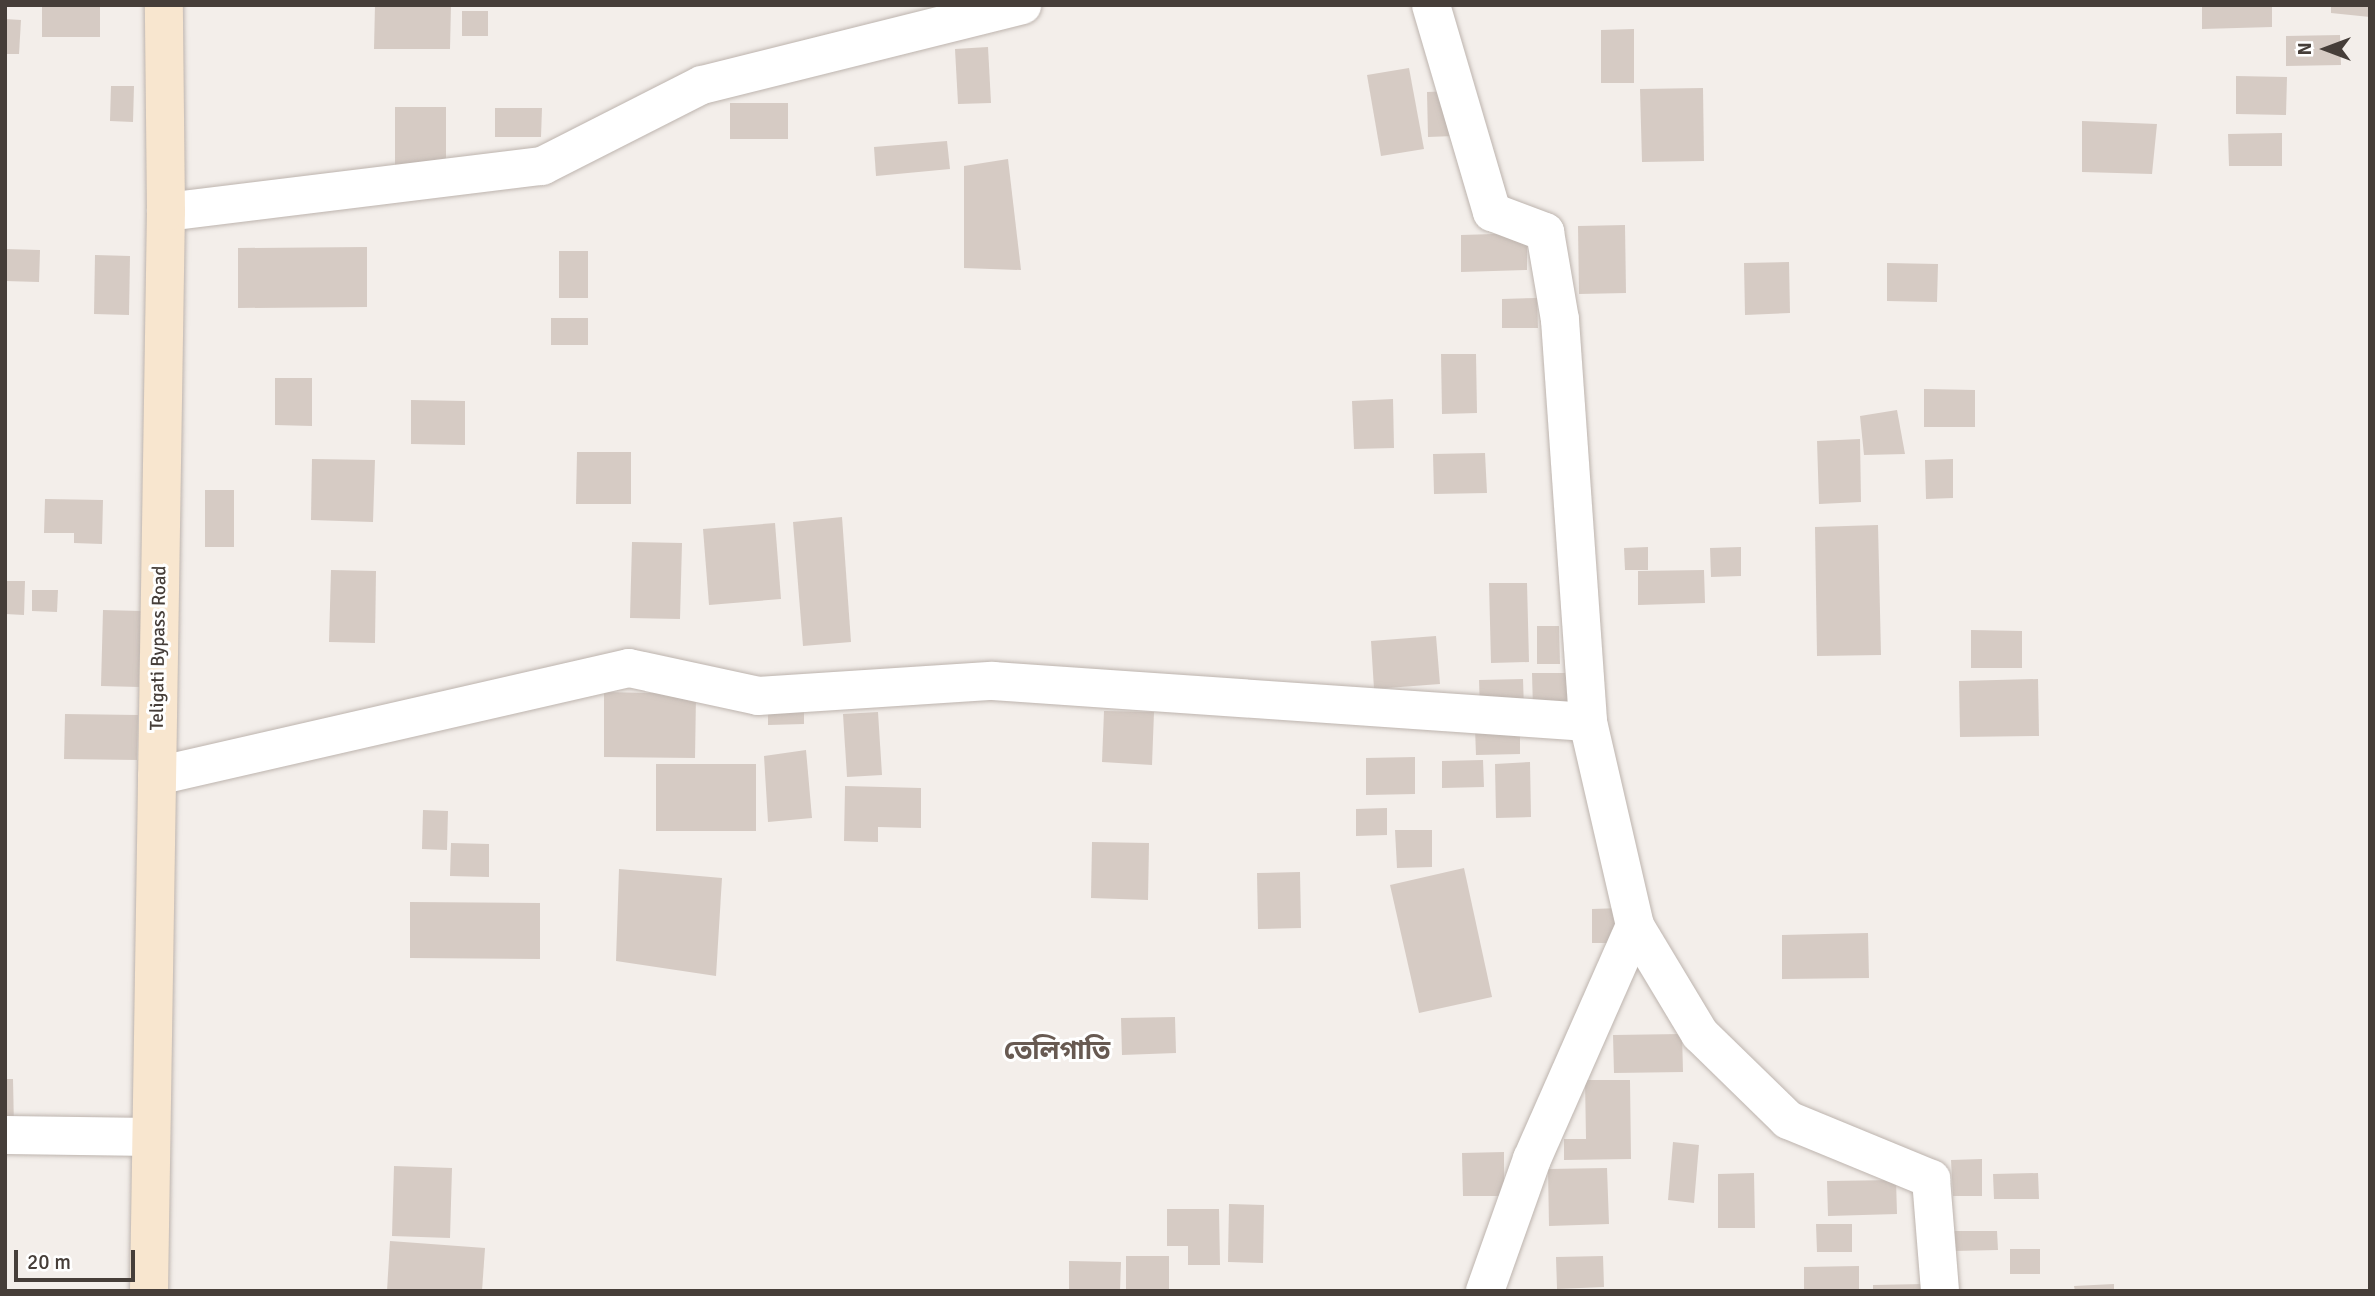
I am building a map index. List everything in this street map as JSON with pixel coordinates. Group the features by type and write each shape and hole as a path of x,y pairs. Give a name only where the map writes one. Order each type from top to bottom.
{"main road":[{"name":"Teligati Bypass Road","path":"149,1291 166,212 164,5"}],"street":[{"path":"166,212 542,166 702,85 1022,5"},
{"path":"1431,5 1492,212 1545,232 1560,320 1588,722 1635,926 1699,1034 1788,1120 1931,1179 1941,1291"},
{"path":"157,776 629,667 758,696 993,681 1588,722"},
{"path":"1485,1291 1532,1159 1635,926"},
{"path":"5,1135 151,1137"}],"building":[{"path":"42,5 100,5 100,37 42,37"},
{"path":"375,5 451,5 450,49 374,49"},
{"path":"2202,5 2272,5 2272,27 2202,29"},
{"path":"2331,5 2370,5 2370,17 2331,13"},
{"path":"462,11 488,11 488,36 462,36"},
{"path":"5,19 21,20 19,54 5,54"},
{"path":"1634,29 1634,83 1601,83 1601,30"},
{"path":"2340,35 2341,65 2286,66 2286,36"},
{"path":"988,47 991,103 958,104 955,49"},
{"path":"1409,68 1424,149 1381,156 1367,75"},
{"path":"2236,76 2287,77 2286,115 2236,114"},
{"path":"111,86 134,86 133,122 110,121"},
{"path":"1703,88 1704,161 1642,162 1640,89"},
{"path":"1453,91 1454,136 1428,137 1427,92"},
{"path":"730,103 788,103 788,139 730,139"},
{"path":"395,107 446,107 446,170 395,170"},
{"path":"495,108 542,108 541,137 495,137"},
{"path":"2082,121 2157,124 2152,174 2082,172"},
{"path":"2282,133 2282,166 2229,166 2228,134"},
{"path":"947,141 950,169 876,176 874,147"},
{"path":"1008,159 1021,270 964,268 964,166"},
{"path":"1625,225 1626,293 1579,294 1578,226"},
{"path":"1527,233 1527,270 1461,272 1461,235"},
{"path":"367,247 367,307 238,308 238,248"},
{"path":"5,249 40,250 39,282 5,281"},
{"path":"559,251 588,251 588,298 559,298"},
{"path":"95,255 130,256 129,315 94,314"},
{"path":"1789,262 1790,313 1745,315 1744,263"},
{"path":"1887,263 1938,264 1937,302 1887,301"},
{"path":"1537,298 1538,328 1502,328 1502,299"},
{"path":"551,318 588,318 588,345 551,345"},
{"path":"1441,354 1476,354 1477,413 1442,414"},
{"path":"275,378 312,378 312,426 275,425"},
{"path":"1924,389 1975,390 1975,427 1924,427"},
{"path":"1393,399 1394,448 1354,449 1352,401"},
{"path":"411,400 465,401 465,445 411,444"},
{"path":"1897,410 1905,454 1864,455 1860,416"},
{"path":"1860,439 1861,502 1819,504 1817,441"},
{"path":"577,452 631,452 631,504 576,504"},
{"path":"1485,453 1487,493 1434,494 1433,454"},
{"path":"312,459 375,460 373,522 311,520"},
{"path":"1953,459 1953,498 1926,499 1925,460"},
{"path":"205,490 234,490 234,547 205,547"},
{"path":"45,499 103,500 102,544 74,543 74,533 44,533"},
{"path":"842,517 851,642 803,646 793,522"},
{"path":"775,523 781,599 709,605 703,529"},
{"path":"1878,525 1881,655 1817,656 1815,527"},
{"path":"632,542 682,543 680,619 630,618"},
{"path":"1648,547 1648,570 1625,570 1624,548"},
{"path":"1741,547 1741,576 1711,577 1710,548"},
{"path":"331,570 376,571 375,643 329,642"},
{"path":"1704,570 1705,603 1638,605 1638,571"},
{"path":"5,581 25,581 24,615 5,614"},
{"path":"1489,583 1527,583 1529,662 1491,663"},
{"path":"32,590 58,590 57,612 32,611"},
{"path":"103,610 141,611 139,687 101,686"},
{"path":"1537,626 1559,626 1560,664 1537,664"},
{"path":"1971,630 2022,631 2022,668 1971,668"},
{"path":"1436,636 1440,684 1374,689 1371,641"},
{"path":"1532,673 1580,673 1580,708 1533,709"},
{"path":"1523,679 1524,711 1480,712 1479,680"},
{"path":"2038,679 2039,736 1960,737 1959,681"},
{"path":"604,692 696,694 695,758 604,757"},
{"path":"768,696 804,696 804,724 768,725"},
{"path":"1104,711 1154,712 1152,765 1102,762"},
{"path":"878,712 882,775 847,777 843,714"},
{"path":"65,714 138,715 137,760 64,759"},
{"path":"1520,727 1520,754 1476,755 1475,728"},
{"path":"806,750 812,818 768,822 764,756"},
{"path":"1415,757 1415,794 1366,795 1366,758"},
{"path":"1483,760 1484,787 1442,788 1442,761"},
{"path":"1530,762 1531,817 1496,818 1495,764"},
{"path":"656,764 756,764 756,831 656,831"},
{"path":"845,786 921,788 921,828 878,827 878,842 844,841"},
{"path":"1387,808 1387,835 1356,836 1356,809"},
{"path":"423,810 448,811 447,850 422,849"},
{"path":"1395,830 1432,830 1432,867 1397,868"},
{"path":"1092,842 1149,843 1148,900 1091,898"},
{"path":"451,843 489,844 489,877 450,876"},
{"path":"1464,868 1492,997 1419,1013 1390,885"},
{"path":"619,869 722,878 716,976 616,961"},
{"path":"1300,872 1301,928 1258,929 1257,873"},
{"path":"410,902 540,903 540,959 410,958"},
{"path":"1621,908 1622,943 1592,943 1592,909"},
{"path":"1868,933 1869,978 1782,979 1782,935"},
{"path":"1175,1017 1176,1053 1122,1055 1121,1018"},
{"path":"1682,1034 1683,1072 1614,1073 1613,1035"},
{"path":"5,1079 13,1079 14,1128 5,1127"},
{"path":"1585,1080 1630,1080 1631,1159 1564,1160 1564,1139 1586,1139"},
{"path":"1673,1142 1699,1145 1694,1203 1668,1200"},
{"path":"1504,1152 1504,1196 1463,1196 1462,1153"},
{"path":"1982,1159 1982,1196 1953,1196 1951,1160"},
{"path":"394,1166 452,1168 450,1238 392,1236"},
{"path":"1607,1168 1609,1224 1549,1226 1548,1169"},
{"path":"1754,1173 1755,1228 1718,1228 1718,1174"},
{"path":"2038,1173 2039,1199 1994,1199 1993,1174"},
{"path":"1896,1180 1897,1214 1828,1216 1827,1181"},
{"path":"1229,1204 1264,1205 1263,1263 1228,1262"},
{"path":"1167,1209 1219,1209 1220,1265 1188,1265 1188,1246 1167,1246"},
{"path":"1816,1224 1852,1224 1852,1252 1817,1252"},
{"path":"1953,1231 1997,1231 1998,1250 1954,1251"},
{"path":"390,1241 485,1248 482,1291 387,1291"},
{"path":"2010,1249 2040,1249 2040,1274 2010,1274"},
{"path":"1126,1256 1169,1256 1169,1291 1126,1291"},
{"path":"1603,1256 1604,1287 1557,1289 1556,1257"},
{"path":"1069,1261 1121,1262 1120,1291 1069,1291"},
{"path":"1859,1266 1859,1291 1804,1291 1804,1267"},
{"path":"1925,1284 1925,1291 1873,1291 1873,1285"},
{"path":"2114,1284 2114,1291 2075,1291 2074,1286"}],"district":[{"name":"তেলিগাতি","path":"1057,1052"}]}
